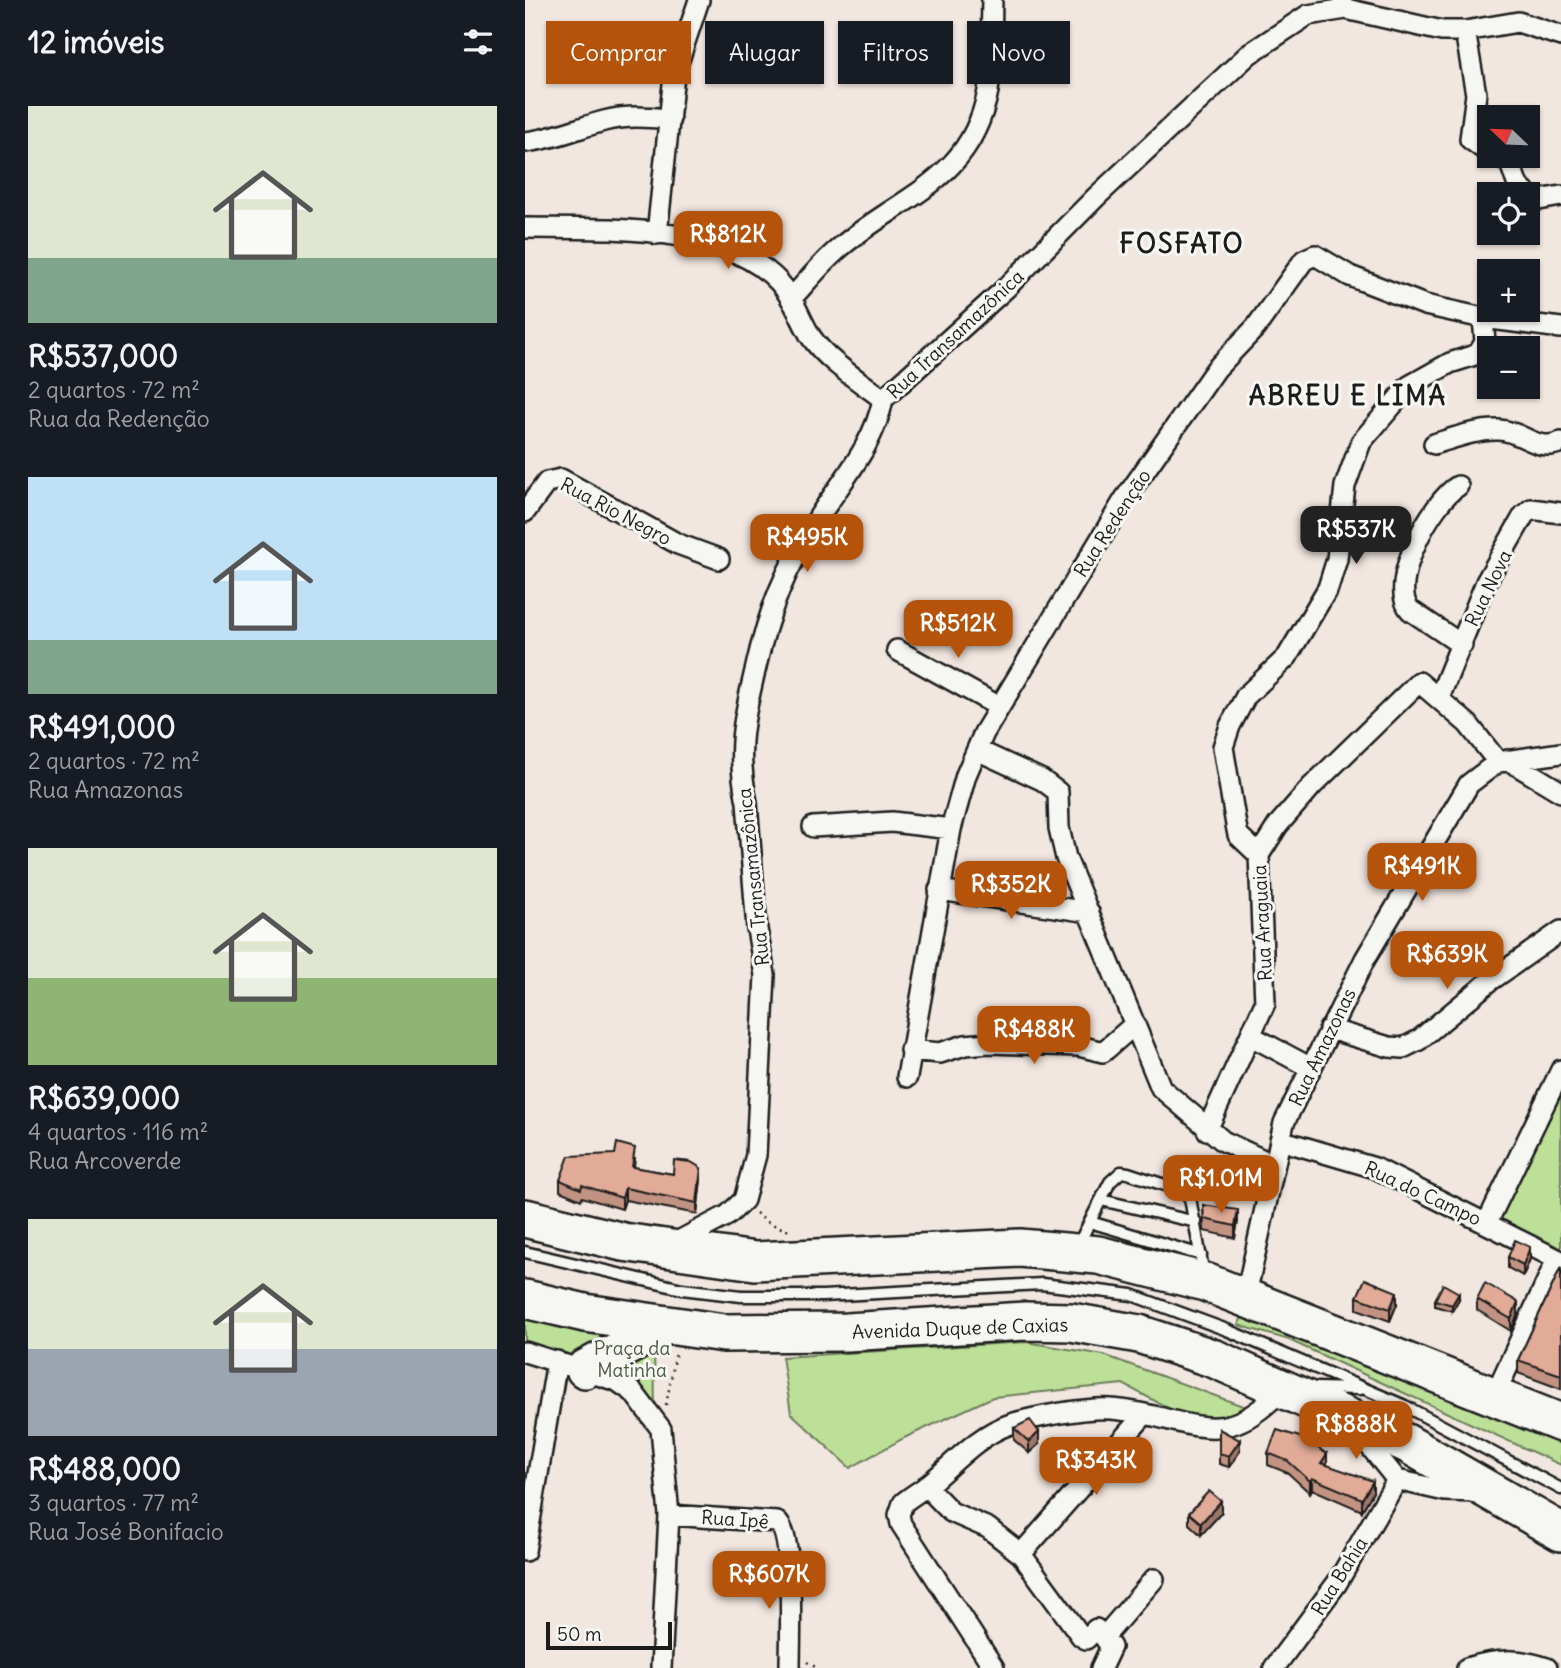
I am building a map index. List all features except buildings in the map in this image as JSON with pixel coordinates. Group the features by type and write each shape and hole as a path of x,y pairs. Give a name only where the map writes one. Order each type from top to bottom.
{"highway":[{"path":"525,1218 662,1249 755,1261 1020,1248 1082,1237 1152,1266 1203,1268 1245,1299 1561,1423"},
{"name":"Avenida Duque de Caxias","path":"525,1299 585,1313 673,1328 820,1333 1025,1321 1070,1322 1175,1344 1283,1388 1357,1403 1406,1443 1561,1532"},
{"path":"571,1365 673,1328"}],"street":[{"path":"657,234 674,75 699,0"},
{"path":"791,299 835,252 935,183 963,150 979,121 988,90 992,0"},
{"name":"Rua Transamazônica","path":"662,1249 728,1215 744,1200 750,1184 756,1155 765,975 741,762 746,702 780,584 796,554 865,449 880,420 883,399 1006,288 1096,197 1249,54 1305,7 1346,9 1442,32 1518,22 1561,36"},
{"path":"1465,31 1476,94 1470,139 1477,144"},
{"path":"525,142 562,136 603,121 625,117 670,119"},
{"path":"1540,200 1561,196"},
{"path":"525,228 657,234 711,244 749,259 779,282 812,339 837,363 883,399"},
{"name":"Rua Redenção","path":"907,1077 939,890 951,829 966,775 998,706 1124,500 1216,369 1256,327 1308,257 1320,257 1350,276 1397,296 1477,316"},
{"path":"1259,855 1238,835 1228,785 1223,747 1233,718 1246,696 1287,657 1328,588 1337,559 1345,486 1360,442 1409,386 1450,363 1478,354 1485,342 1483,322"},
{"name":"Rua Redenção","path":"1514,322 1561,328"},
{"path":"1434,444 1496,429 1509,431 1548,448 1561,442"},
{"name":"Rua Rio Negro","path":"525,512 547,482 561,479 678,544 719,559"},
{"path":"1458,486 1447,492 1433,511 1408,565 1402,588 1405,604 1410,610 1459,643"},
{"name":"Rua Nova","path":"1439,698 1459,643 1486,582 1524,515 1531,509 1561,513"},
{"path":"897,650 998,706"},
{"name":"Rua Araguaia","path":"1207,1130 1265,1003 1259,855 1278,825 1312,786 1419,682 1439,698"},
{"path":"1439,698 1503,761 1561,792"},
{"path":"977,750 1042,780 1058,792 1059,828 1066,858 1161,1088 1207,1130 1274,1165"},
{"path":"1503,761 1561,753"},
{"name":"Rua Amazonas","path":"1245,1299 1285,1123 1329,1029 1365,959 1469,785 1503,761"},
{"path":"813,827 892,822 951,829"},
{"path":"939,890 1089,912"},
{"path":"1329,1029 1389,1047 1403,1048 1419,1040 1490,981 1560,935"},
{"path":"910,1050 940,1053 965,1045 989,1044 1079,1046 1103,1052 1135,1024"},
{"path":"1251,1036 1311,1068"},
{"path":"1487,1223 1556,1091 1561,1070"},
{"name":"Rua do Campo","path":"1280,1140 1375,1168 1559,1260"},
{"path":"1494,1397 1559,1260"},
{"path":"525,1352 617,1381 633,1392 661,1429 669,1515 661,1668"},
{"path":"525,1551 571,1365"},
{"path":"994,1668 901,1524 899,1515 903,1503 981,1440 1013,1423 1081,1410 1111,1409 1203,1428 1223,1427 1253,1416 1283,1388"},
{"path":"1357,1403 1397,1480 1471,1493 1489,1489"},
{"path":"1021,1553 1144,1415"},
{"name":"Rua Bahia","path":"1274,1668 1337,1583 1397,1480"},
{"path":"926,1486 951,1512 988,1528 1021,1553 1081,1636 1086,1639 1096,1629 1104,1637 1111,1647 1101,1668"},
{"name":"Rua Ipê","path":"669,1515 777,1522 784,1528 788,1552 790,1668"},
{"path":"1104,1637 1154,1578"},
{"path":"1467,1668 1505,1660 1529,1662 1547,1668"}],"lane":[{"path":"1082,1237 1116,1175 1128,1173 1180,1190 1190,1198 1203,1268"},
{"path":"1101,1199 1196,1222"},
{"path":"525,1252 682,1289 741,1296 823,1296 1042,1284 1102,1289 1154,1302 1357,1403 1490,1449 1561,1489"}],"path":[{"path":"661,1429 673,1328"}],"green space":[{"path":"1561,1079 1561,1259 1483,1218"},
{"path":"1246,1309 1561,1432 1561,1465 1289,1340 1238,1325"},
{"name":"Praça da Matinha","path":"525,1310 654,1343 655,1410 525,1346"},
{"path":"1026,1342 1104,1355 1251,1409 1235,1430 1174,1411 1123,1384 993,1397 904,1438 850,1468 791,1413 782,1357"}],"district":[{"name":"FOSFATO","path":"1182,244"},
{"name":"ABREU E LIMA","path":"1348,396"}]}
